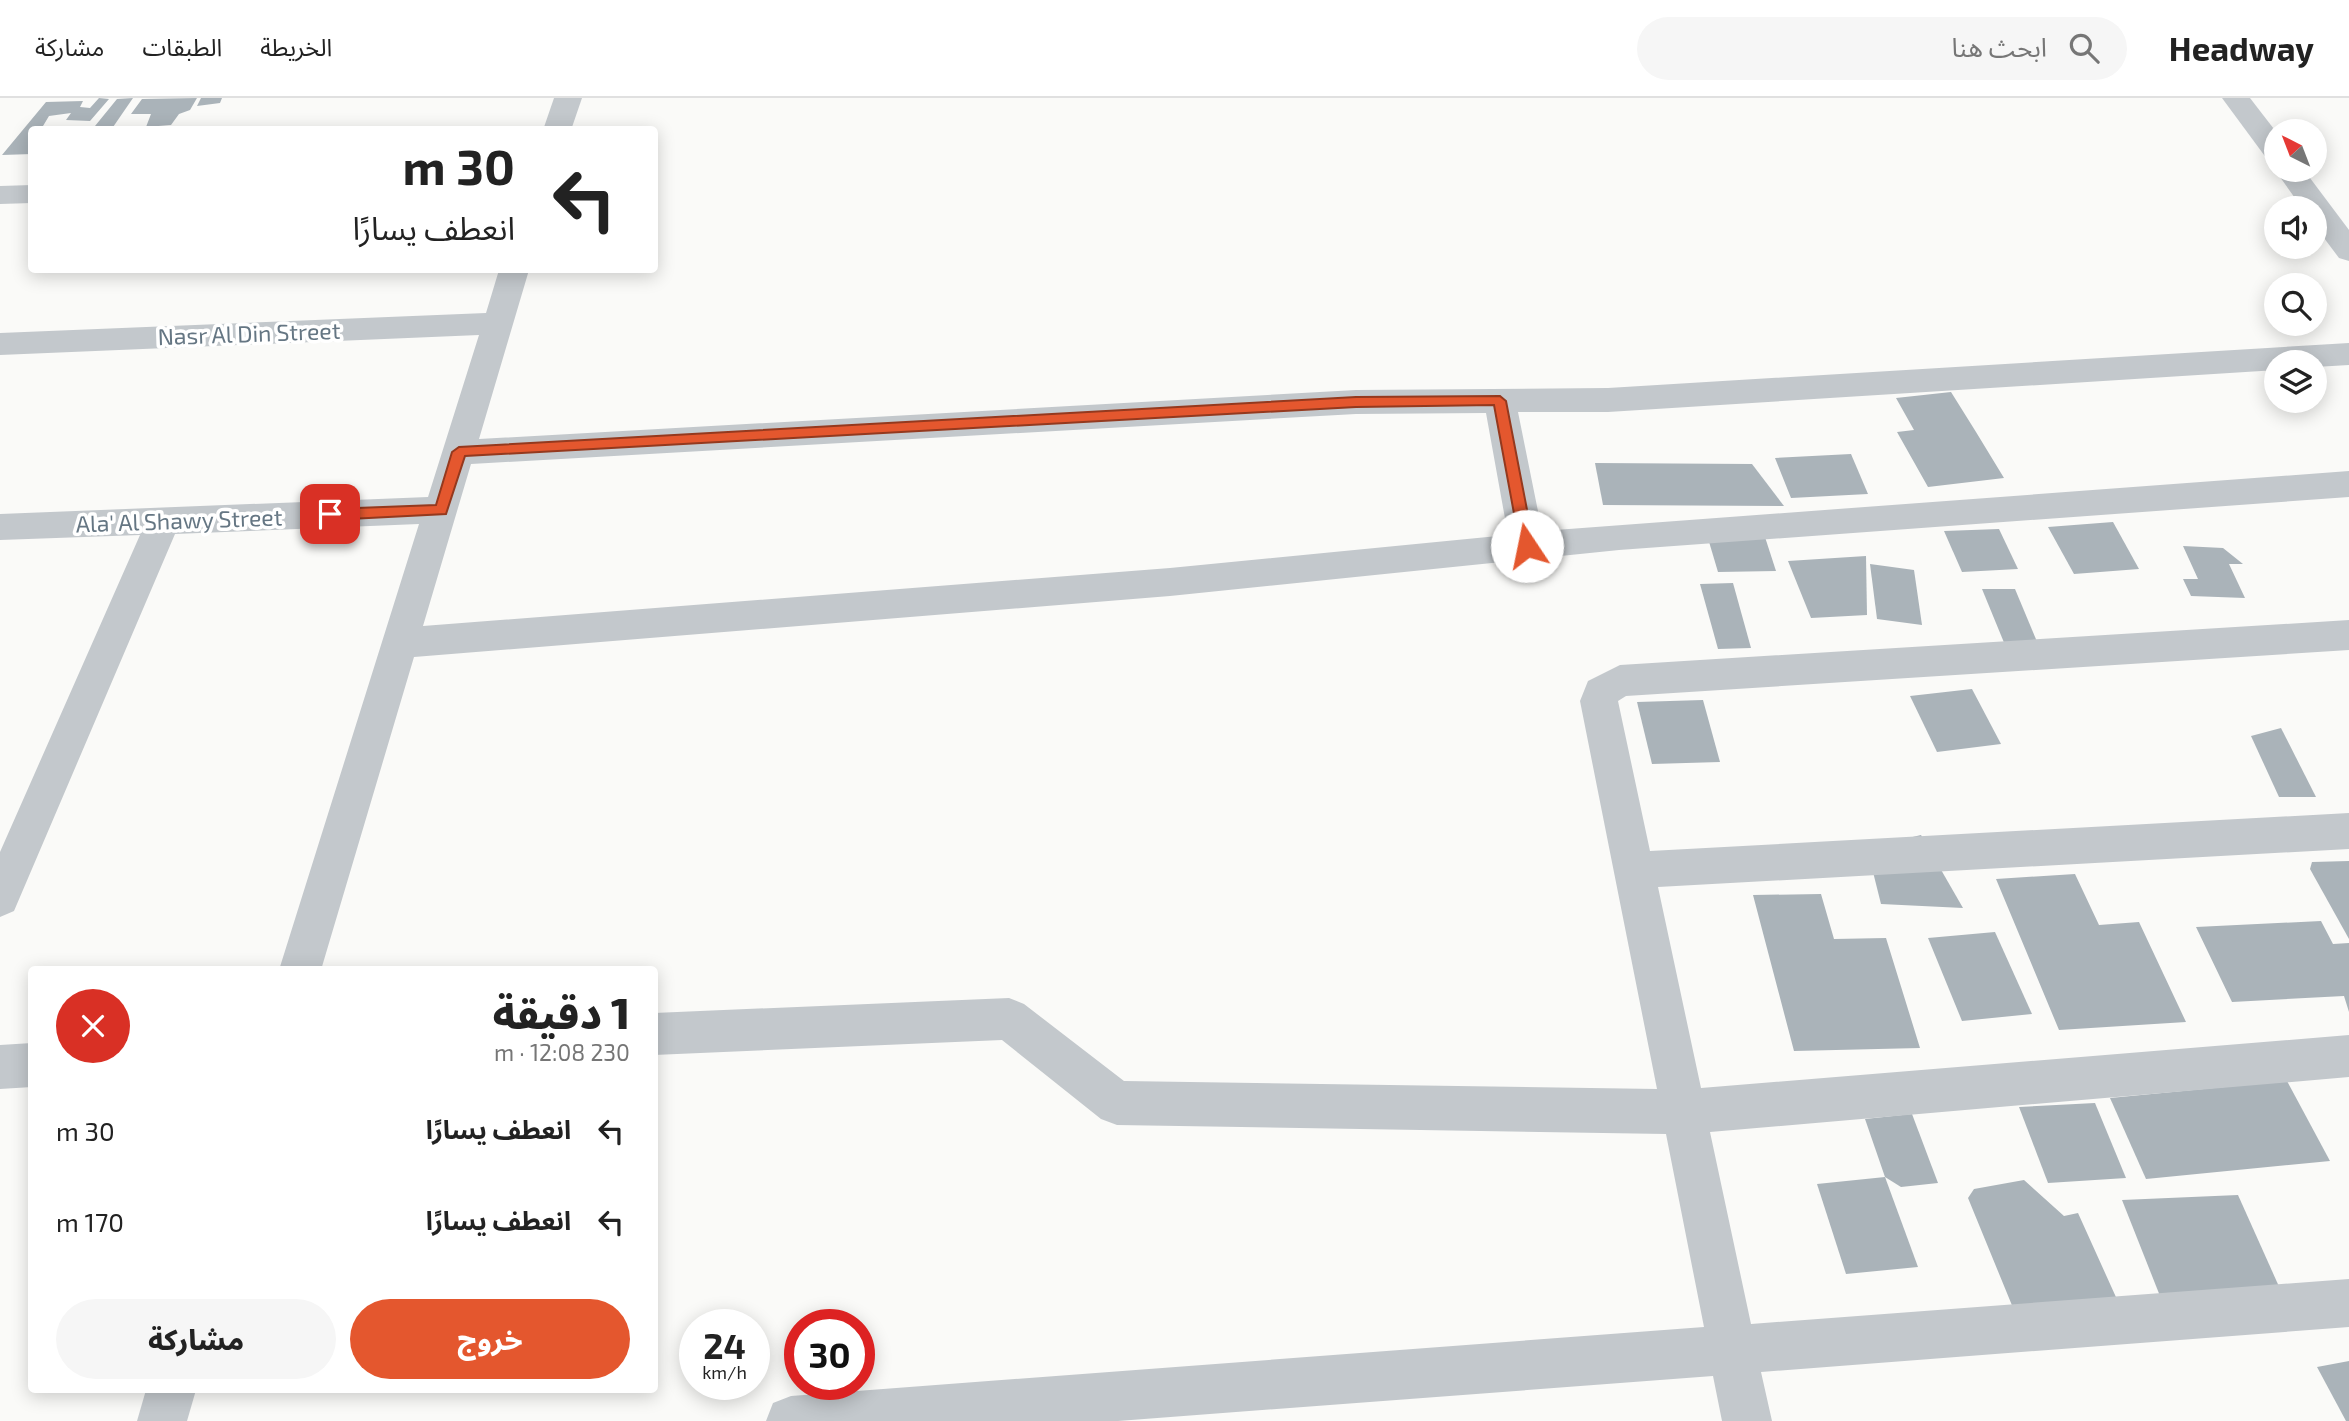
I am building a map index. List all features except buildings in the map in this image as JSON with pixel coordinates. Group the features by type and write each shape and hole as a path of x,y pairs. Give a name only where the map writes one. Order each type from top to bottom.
{"street":[{"path":"558,126 568,98"},
{"path":"2236,98 2264,136"},
{"path":"2298,182 2349,251"},
{"path":"0,195 28,194"},
{"path":"301,966 513,273"},
{"name":"Nasr Al Din Street","path":"0,344 498,323"},
{"path":"459,452 1356,402 1608,400 2349,354"},
{"path":"1500,401 1527,546"},
{"path":"401,643 1171,582 1633,536 2349,484"},
{"name":"Ala' Al Shawy Street","path":"0,527 441,510"},
{"path":"0,898 164,520"},
{"path":"1747,1421 1600,701 1601,692 1620,681 2349,635"},
{"path":"1634,870 2349,831"},
{"path":"658,1034 1009,1019 1117,1103 1683,1112 2349,1056"},
{"path":"0,1067 28,1065"},
{"path":"791,1421 2349,1303"},
{"path":"162,1421 170,1393"}],"route":[{"path":"330,514 441,510 459,452 1356,402 1500,401 1527,546"}]}
